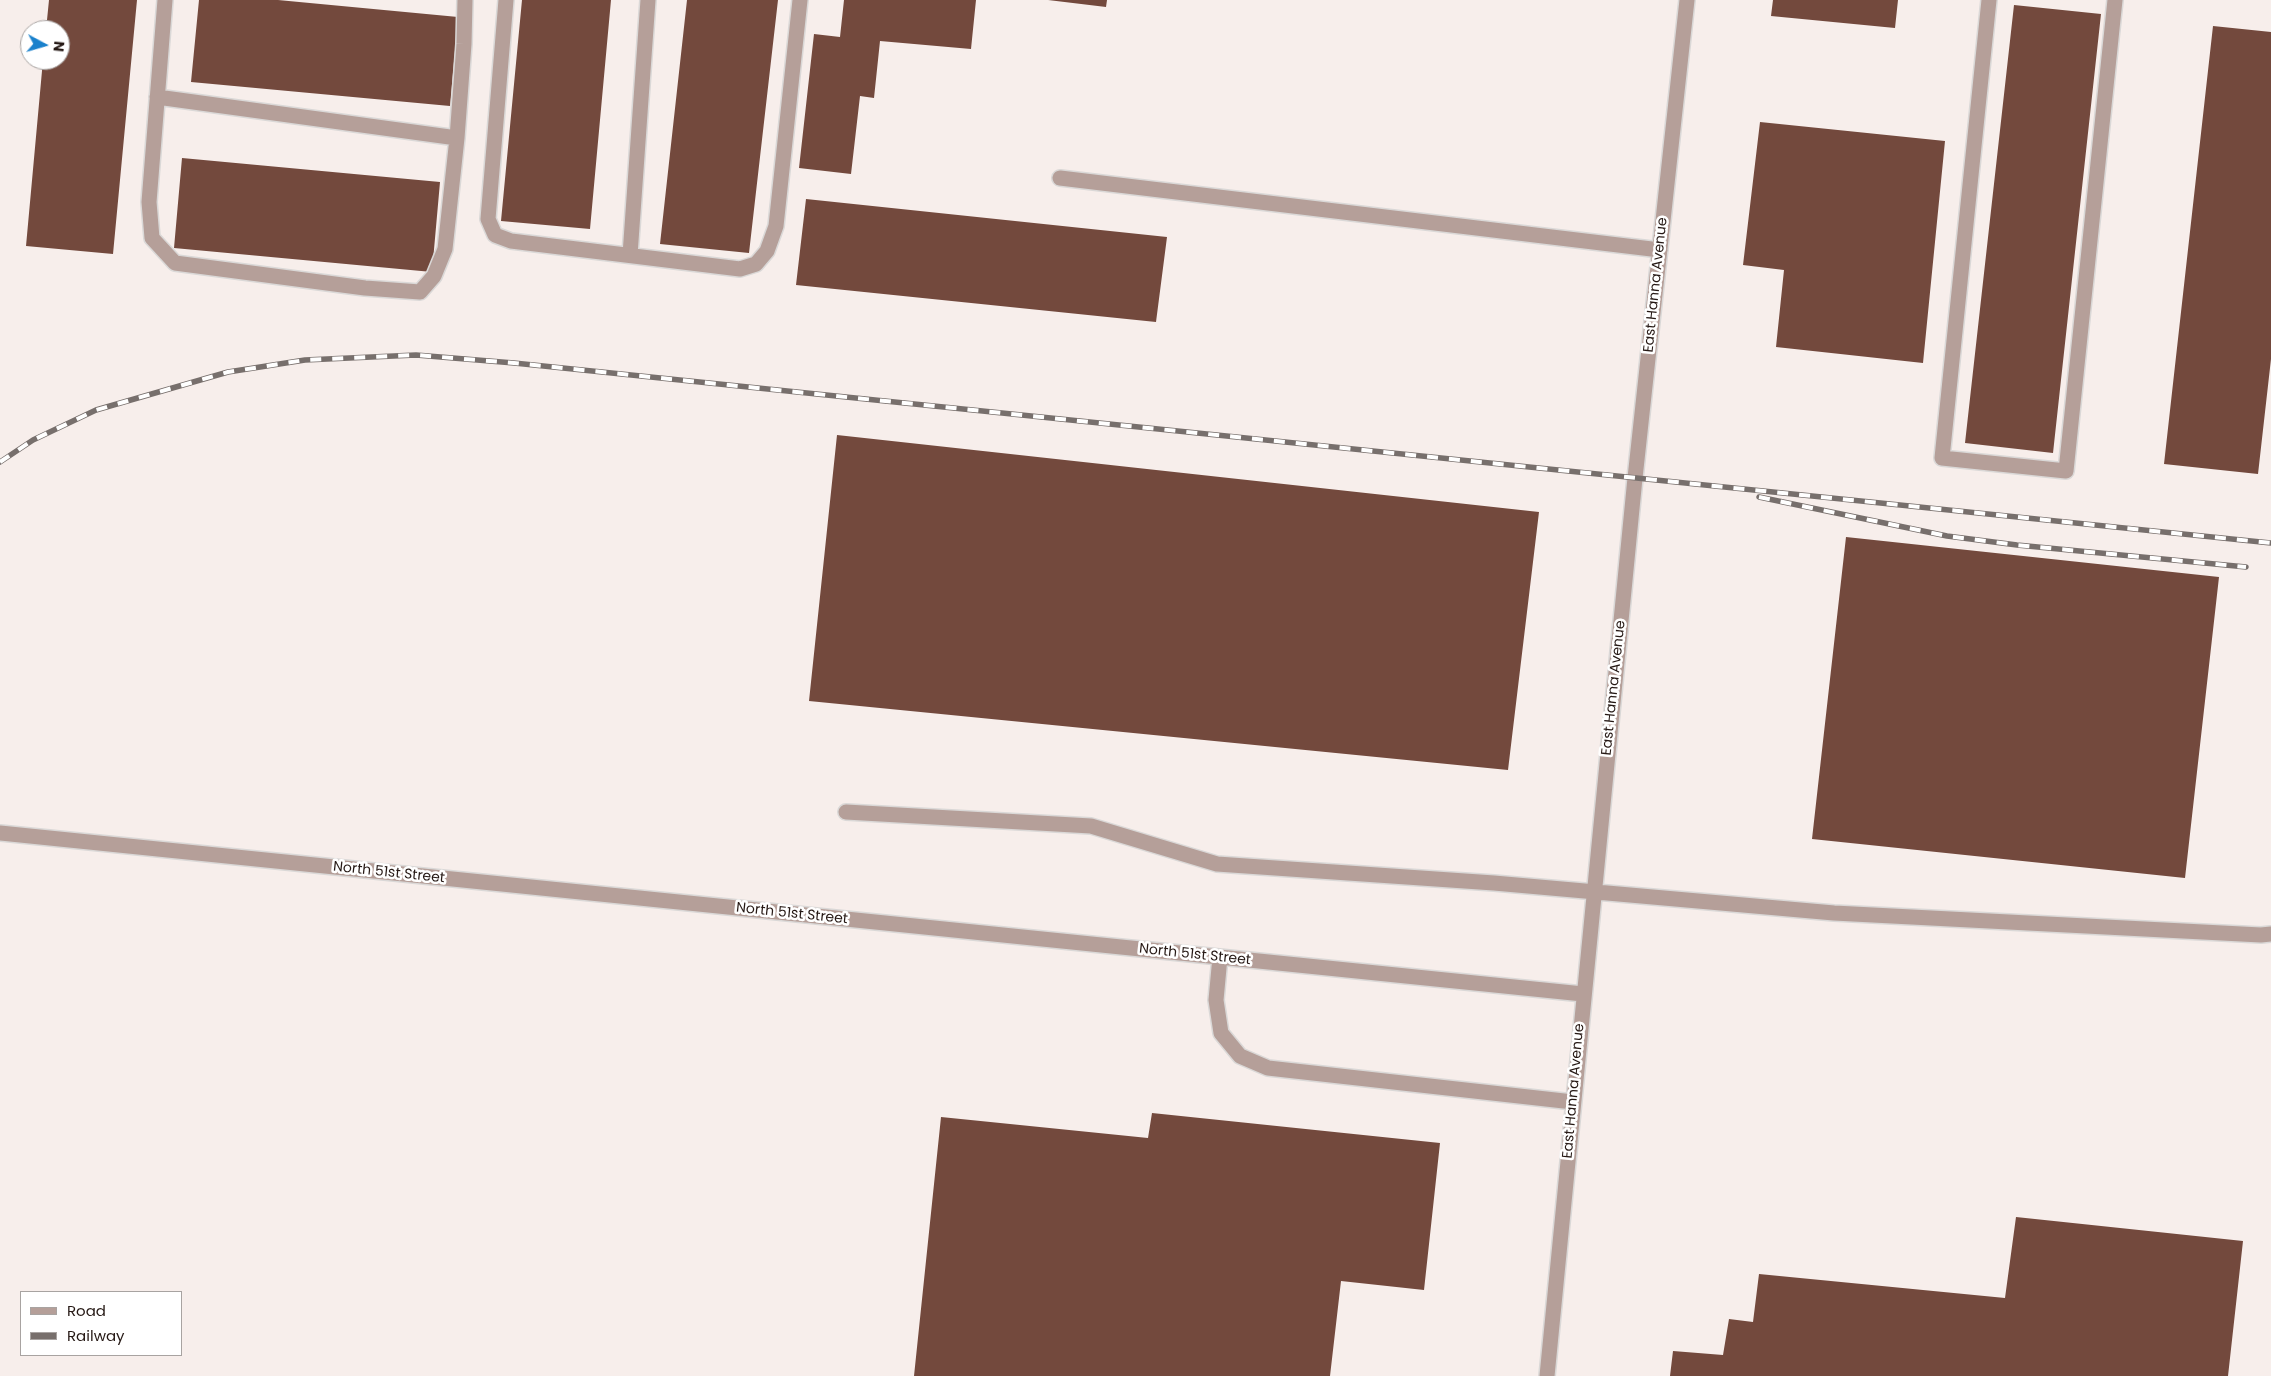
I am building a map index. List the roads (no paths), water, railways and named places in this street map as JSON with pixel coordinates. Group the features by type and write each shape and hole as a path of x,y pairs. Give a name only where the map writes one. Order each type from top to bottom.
{"street":[{"path":"165,0 148,202 152,238 175,263 365,288 420,292 434,276 445,249 464,44 465,0"},
{"path":"506,0 488,219 495,235 511,241 740,269 756,264 767,250 776,226 800,0"},
{"path":"630,255 648,0"},
{"name":"East Hanna Avenue","path":"1547,1376 1635,478 1687,0"},
{"path":"1989,0 1942,458 2066,471 2115,0"},
{"path":"157,97 456,138"},
{"path":"1060,178 1660,250"},
{"path":"846,812 1091,826 1217,864 1485,882 1594,893 1652,896 1890,916 2251,935 2271,934"},
{"name":"North 51st Street","path":"0,833 1583,994"},
{"path":"1220,957 1216,1000 1221,1033 1240,1056 1268,1068 1573,1102"}],"railway":[{"path":"0,462 33,440 96,410 228,372 305,360 416,355 514,363 2271,543"},
{"path":"1759,497 1947,536 2017,545 2246,567"}]}
